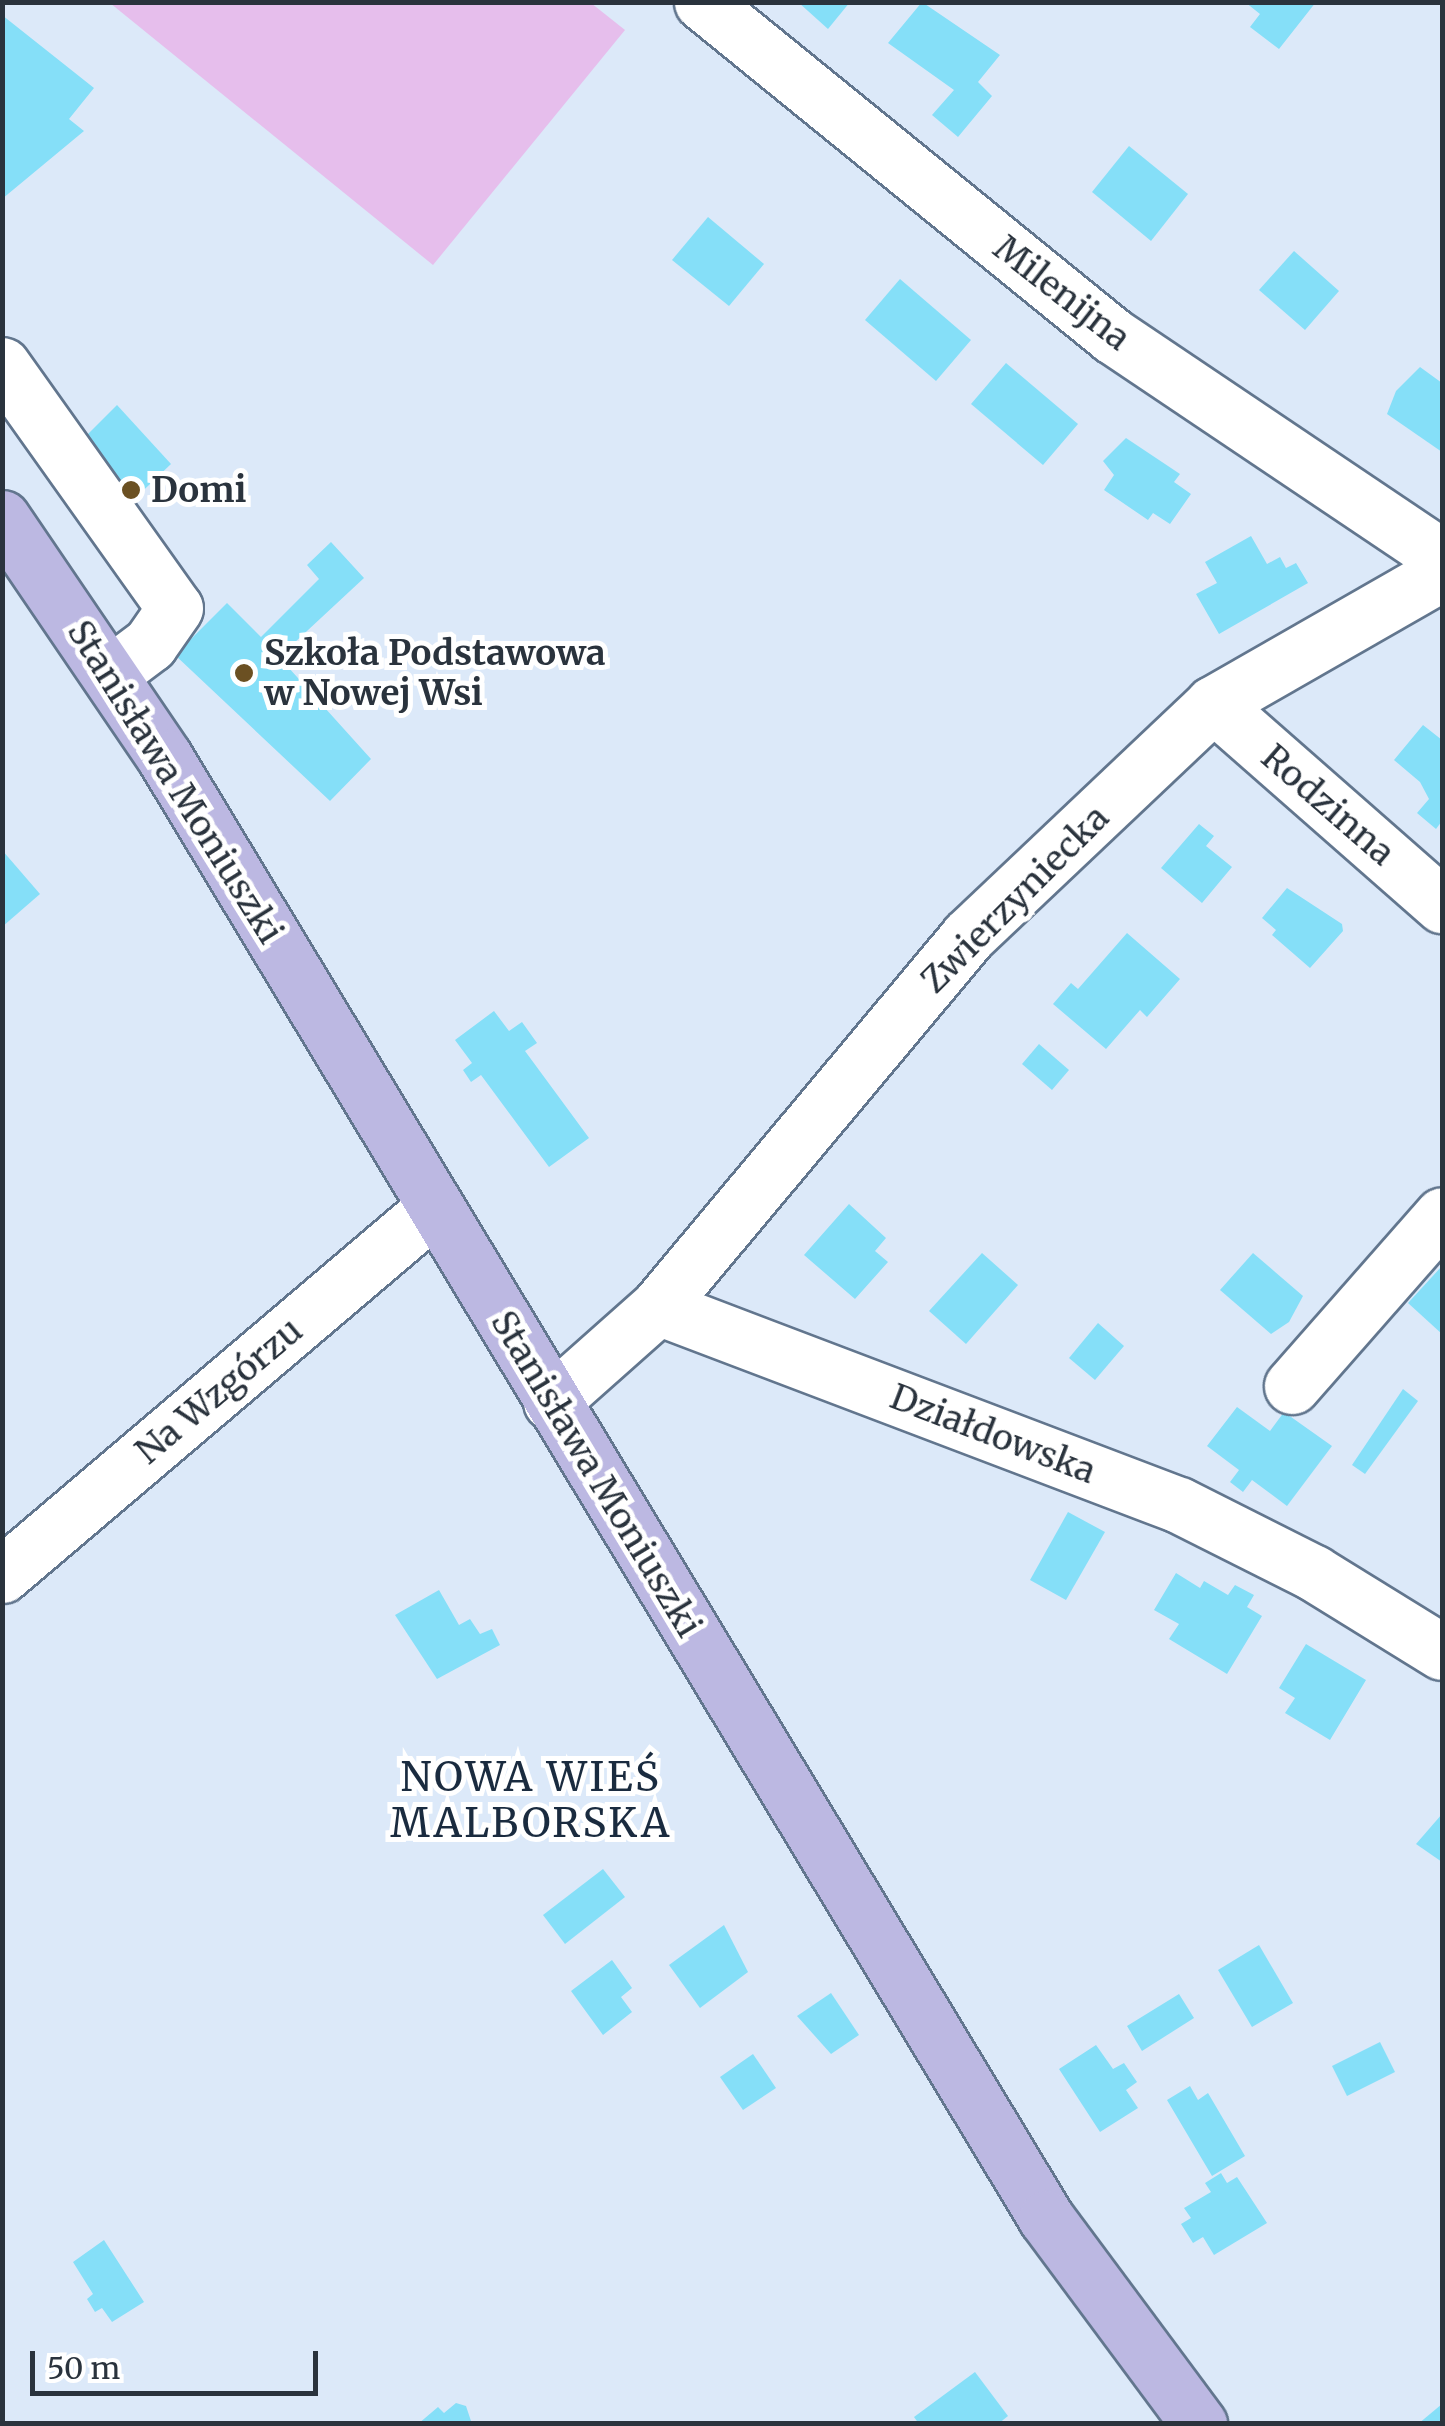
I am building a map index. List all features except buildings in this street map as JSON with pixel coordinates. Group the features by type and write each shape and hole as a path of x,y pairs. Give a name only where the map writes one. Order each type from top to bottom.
{"main road":[{"name":"Stanisława Moniuszki","path":"2,518 110,674 1046,2218 1199,2424"}],"street":[{"name":"Milenijna","path":"702,2 1113,336 1442,557"},
{"path":"2,365 174,608 150,644 110,674"},
{"name":"Zwierzyniecka","path":"658,1306 968,936 1213,704 1442,573"},
{"name":"Rodzinna","path":"1213,704 1442,906"},
{"name":"Na Wzgórzu","path":"2,1574 435,1206"},
{"path":"1292,1386 1442,1216"},
{"path":"551,1402 658,1306"},
{"name":"Działdowska","path":"658,1306 1179,1505 1314,1573 1442,1652"}],"shaded area":[{"path":"110,3 591,3 625,30 433,265"}],"place":[{"name":"Domi","path":"131,490"},
{"name":"Szkoła Podstawowa w Nowej Wsi","path":"244,673"}],"district":[{"name":"NOWA WIEŚ MALBORSKA","path":"531,1800"}]}
